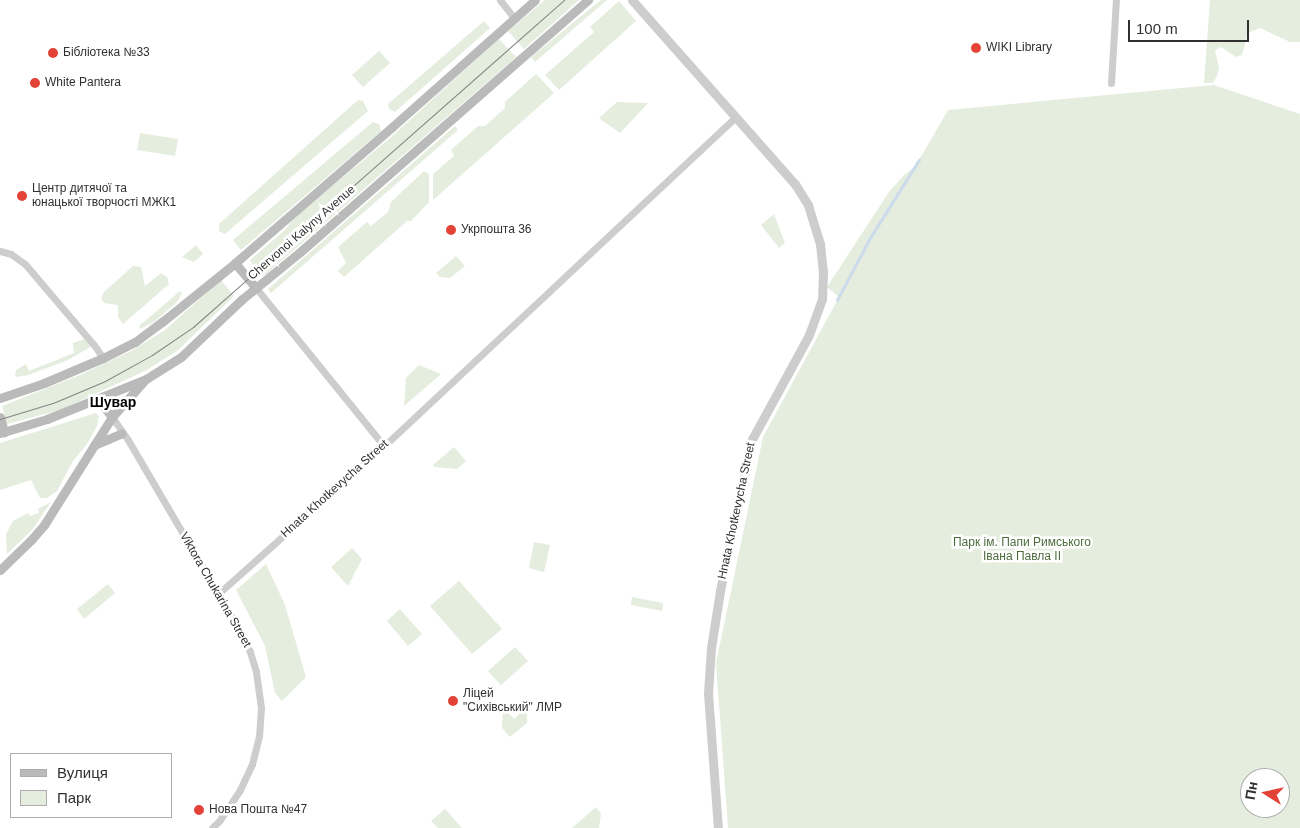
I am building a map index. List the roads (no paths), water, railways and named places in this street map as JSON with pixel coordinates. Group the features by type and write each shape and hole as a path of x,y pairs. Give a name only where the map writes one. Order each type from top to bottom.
{"main road":[{"name":"Chervonoi Kalyny Avenue","path":"0,398 44,383 135,342 235,263 535,0"},
{"name":"Chervonoi Kalyny Avenue","path":"2,432 47,420 146,379 181,357 256,288 588,0"},
{"path":"235,263 256,288"},
{"path":"0,570 44,525 112,417 146,379"},
{"path":"98,399 112,417"},
{"path":"0,416 2,432"},
{"path":"93,445 122,433"}],"street":[{"path":"500,0 514,18"},
{"name":"Hnata Khotkevycha Street","path":"632,0 795,184 808,205 820,244 823,272 822,298 809,335 752,438 720,591 711,648 708,692 718,828"},
{"path":"1110,83 1116,0"},
{"name":"Hnata Khotkevycha Street","path":"219,593 384,446 735,117"},
{"path":"0,252 12,254 25,264 103,358"},
{"path":"256,288 384,446"},
{"name":"Viktora Chukarina Street","path":"112,417 219,593 250,652 256,672 261,708 259,736 252,764 240,790 220,820 212,828"}],"waterway":[{"path":"837,300 870,238 919,160"}],"tram line":[{"path":"0,419 53,403 105,381 152,355 193,327 564,0"}],"place":[{"name":"WIKI Library","path":"976,48"},
{"name":"Бібліотека №33","path":"53,53"},
{"name":"White Pantera","path":"35,83"},
{"name":"Центр дитячої та юнацької творчості МЖК1","path":"22,196"},
{"name":"Укрпошта 36","path":"451,230"},
{"name":"Ліцей \"Сихівський\" ЛМР","path":"453,701"},
{"name":"Нова Пошта №47","path":"199,810"}],"district":[{"name":"Шувар","path":"113,402"}],"park label":[{"name":"Парк ім. Папи Римського Івана Павла ІІ","path":"1022,550"}]}
